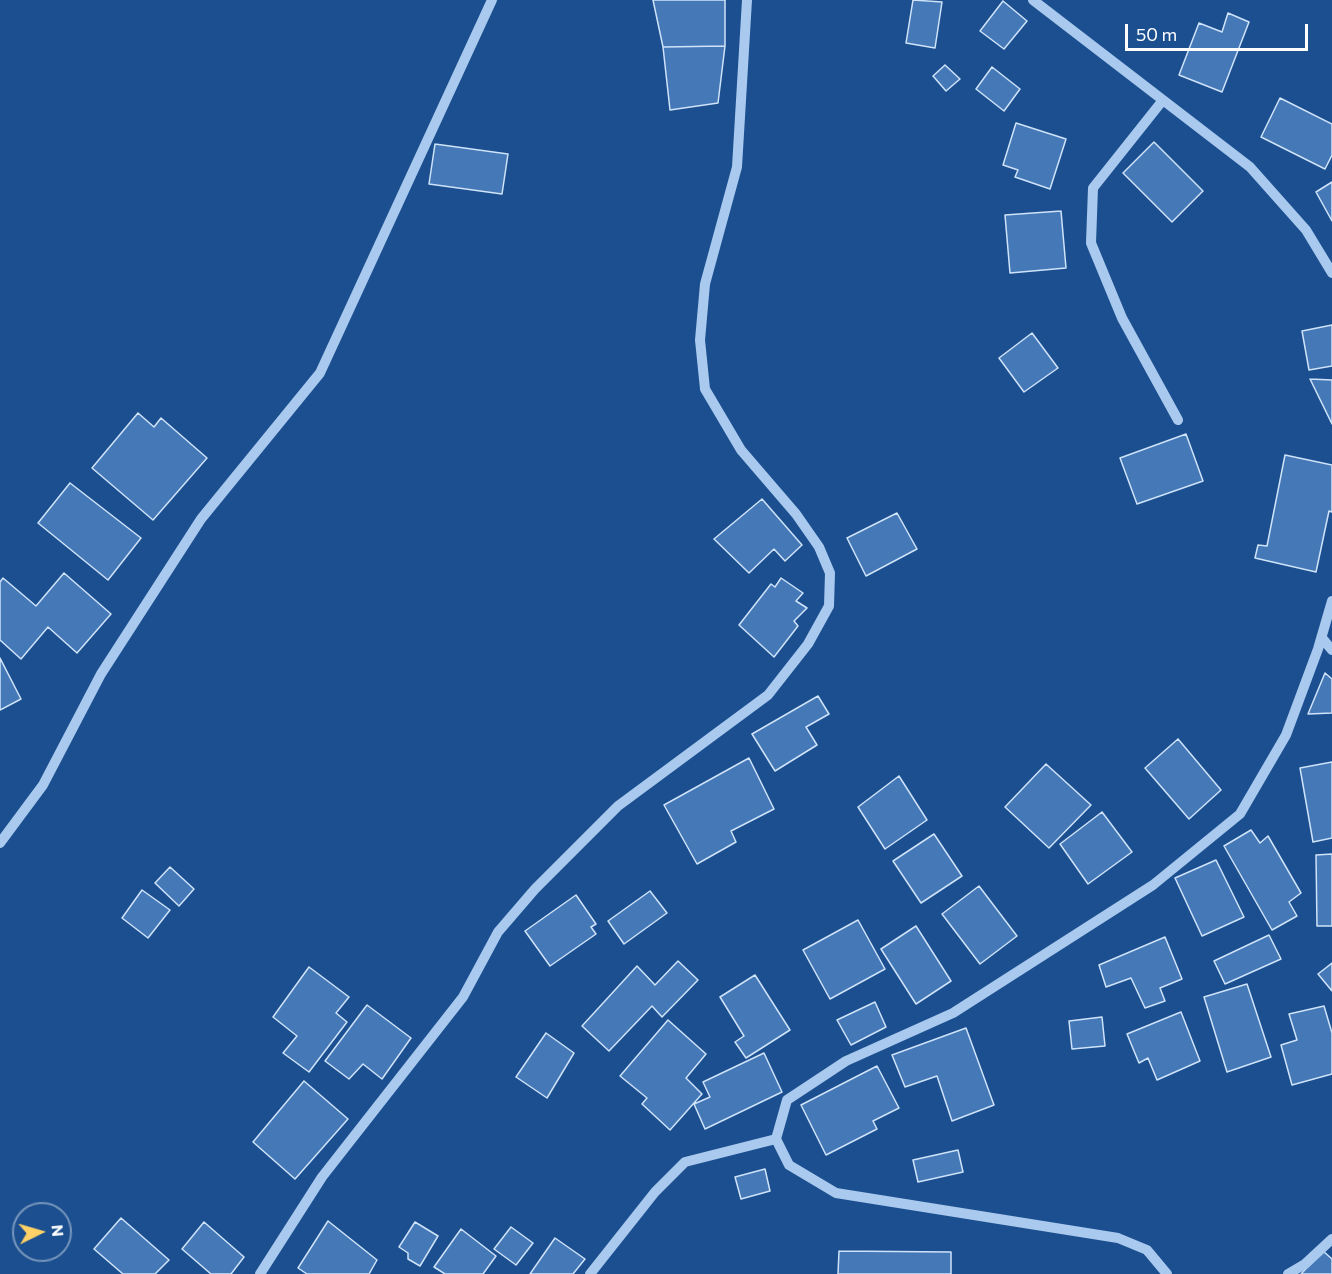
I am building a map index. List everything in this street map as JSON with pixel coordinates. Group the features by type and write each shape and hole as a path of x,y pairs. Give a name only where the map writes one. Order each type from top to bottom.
{"street":[{"path":"0,843 44,785 101,675 201,519 320,373 492,0"},
{"path":"260,1274 322,1177 463,997 498,932 536,889 618,806 768,695 807,644 829,606 830,573 819,547 796,514 741,450 705,389 700,340 705,284 737,167 747,0"},
{"path":"1033,0 1250,167 1306,230 1332,273"},
{"path":"1163,100 1093,188 1091,243 1122,318 1179,420"},
{"path":"1167,1274 1147,1250 1118,1238 836,1193 789,1166 777,1139 787,1100 846,1061 953,1013 1153,885 1240,814 1286,735 1322,638 1332,601"},
{"path":"1322,638 1332,650"},
{"path":"590,1274 656,1192 685,1162 777,1139"},
{"path":"1288,1274 1305,1264 1332,1239"}],"building":[{"path":"653,0 725,0 725,46 663,47"},
{"path":"913,0 942,2 935,48 906,43"},
{"path":"1003,1 1027,21 1004,49 980,31"},
{"path":"1228,13 1249,22 1222,92 1179,75 1199,23 1222,32"},
{"path":"725,46 718,103 670,110 663,47"},
{"path":"945,65 960,79 946,91 933,76"},
{"path":"992,67 1020,89 1004,111 976,89"},
{"path":"1280,98 1332,124 1332,155 1325,169 1261,137"},
{"path":"1016,123 1066,139 1050,189 1015,177 1018,170 1003,165"},
{"path":"1154,142 1203,191 1172,222 1123,173"},
{"path":"435,144 508,154 502,194 429,184"},
{"path":"1332,182 1332,221 1316,192"},
{"path":"1061,211 1066,268 1010,273 1005,215"},
{"path":"1332,325 1332,366 1309,370 1302,331"},
{"path":"1032,333 1058,368 1024,392 999,358"},
{"path":"1310,379 1332,380 1332,424"},
{"path":"138,413 154,427 161,418 207,458 153,520 92,468"},
{"path":"1186,434 1203,481 1137,504 1120,458"},
{"path":"1285,455 1332,465 1332,512 1329,511 1316,572 1255,558 1258,545 1267,546"},
{"path":"70,483 141,538 108,580 38,523"},
{"path":"762,499 802,545 785,561 774,549 749,573 714,539"},
{"path":"897,513 917,549 866,576 847,538"},
{"path":"64,573 111,614 77,653 48,627 21,659 0,640 0,582 3,578 36,606"},
{"path":"781,578 803,593 796,601 807,608 794,621 798,626 774,657 739,625 771,584 775,587"},
{"path":"0,658 21,699 0,710"},
{"path":"1325,673 1332,679 1332,713 1308,714"},
{"path":"818,696 829,714 806,727 817,745 775,771 752,734"},
{"path":"1178,739 1221,790 1189,819 1145,768"},
{"path":"749,758 774,809 731,831 736,842 697,864 664,805"},
{"path":"1332,762 1332,838 1313,842 1300,768"},
{"path":"1046,764 1091,805 1049,848 1005,807"},
{"path":"899,776 927,820 885,849 858,807"},
{"path":"1102,812 1132,852 1088,884 1060,844"},
{"path":"1251,830 1260,843 1268,836 1301,893 1289,902 1297,916 1272,930 1224,846"},
{"path":"934,834 962,876 921,903 893,861"},
{"path":"1332,854 1332,926 1317,926 1316,855"},
{"path":"1216,860 1244,917 1202,936 1175,878"},
{"path":"170,867 194,889 179,906 155,883"},
{"path":"979,886 1017,936 980,964 942,914"},
{"path":"142,890 170,910 148,938 122,918"},
{"path":"650,891 667,913 624,944 608,921"},
{"path":"576,895 596,924 591,927 596,934 550,966 525,931"},
{"path":"858,920 885,969 830,999 803,950"},
{"path":"916,926 951,981 916,1004 881,949"},
{"path":"1269,935 1281,959 1225,984 1214,961"},
{"path":"1165,937 1182,979 1160,988 1165,1001 1145,1008 1131,978 1106,987 1099,965"},
{"path":"678,961 698,980 662,1017 652,1006 609,1051 582,1026 637,966 655,985"},
{"path":"1332,963 1332,991 1318,974"},
{"path":"309,967 349,997 336,1013 347,1022 309,1072 283,1053 297,1036 273,1017"},
{"path":"755,975 790,1030 746,1058 735,1042 744,1036 720,997"},
{"path":"1247,984 1271,1057 1227,1072 1204,997"},
{"path":"875,1002 886,1027 851,1045 837,1020"},
{"path":"367,1005 411,1038 382,1079 363,1064 349,1079 325,1061"},
{"path":"1324,1006 1332,1033 1332,1074 1292,1085 1281,1045 1297,1040 1289,1014"},
{"path":"1181,1012 1200,1061 1157,1080 1148,1058 1139,1063 1127,1034"},
{"path":"1102,1017 1105,1046 1072,1049 1069,1021"},
{"path":"668,1020 706,1054 686,1078 702,1094 670,1130 642,1104 647,1098 620,1076"},
{"path":"966,1028 994,1105 952,1121 937,1076 905,1087 892,1055"},
{"path":"546,1033 574,1053 547,1098 516,1077"},
{"path":"764,1053 782,1092 705,1129 694,1104 710,1097 703,1082"},
{"path":"877,1066 899,1108 873,1121 877,1129 826,1155 801,1105"},
{"path":"304,1081 348,1119 295,1179 253,1142"},
{"path":"958,1150 963,1172 918,1182 913,1160"},
{"path":"765,1169 770,1191 741,1199 735,1177"},
{"path":"121,1218 169,1260 155,1274 123,1274 94,1249"},
{"path":"328,1221 377,1260 369,1274 307,1274 298,1268"},
{"path":"204,1222 244,1257 231,1274 211,1274 182,1249"},
{"path":"415,1222 438,1236 420,1266 408,1259 408,1253 399,1247"},
{"path":"511,1227 533,1243 516,1265 494,1249"},
{"path":"461,1229 496,1256 483,1274 445,1274 434,1267"},
{"path":"555,1238 585,1259 573,1274 530,1274"},
{"path":"839,1251 951,1252 951,1274 838,1274"},
{"path":"1323,1251 1332,1259 1332,1274 1301,1274"}]}
